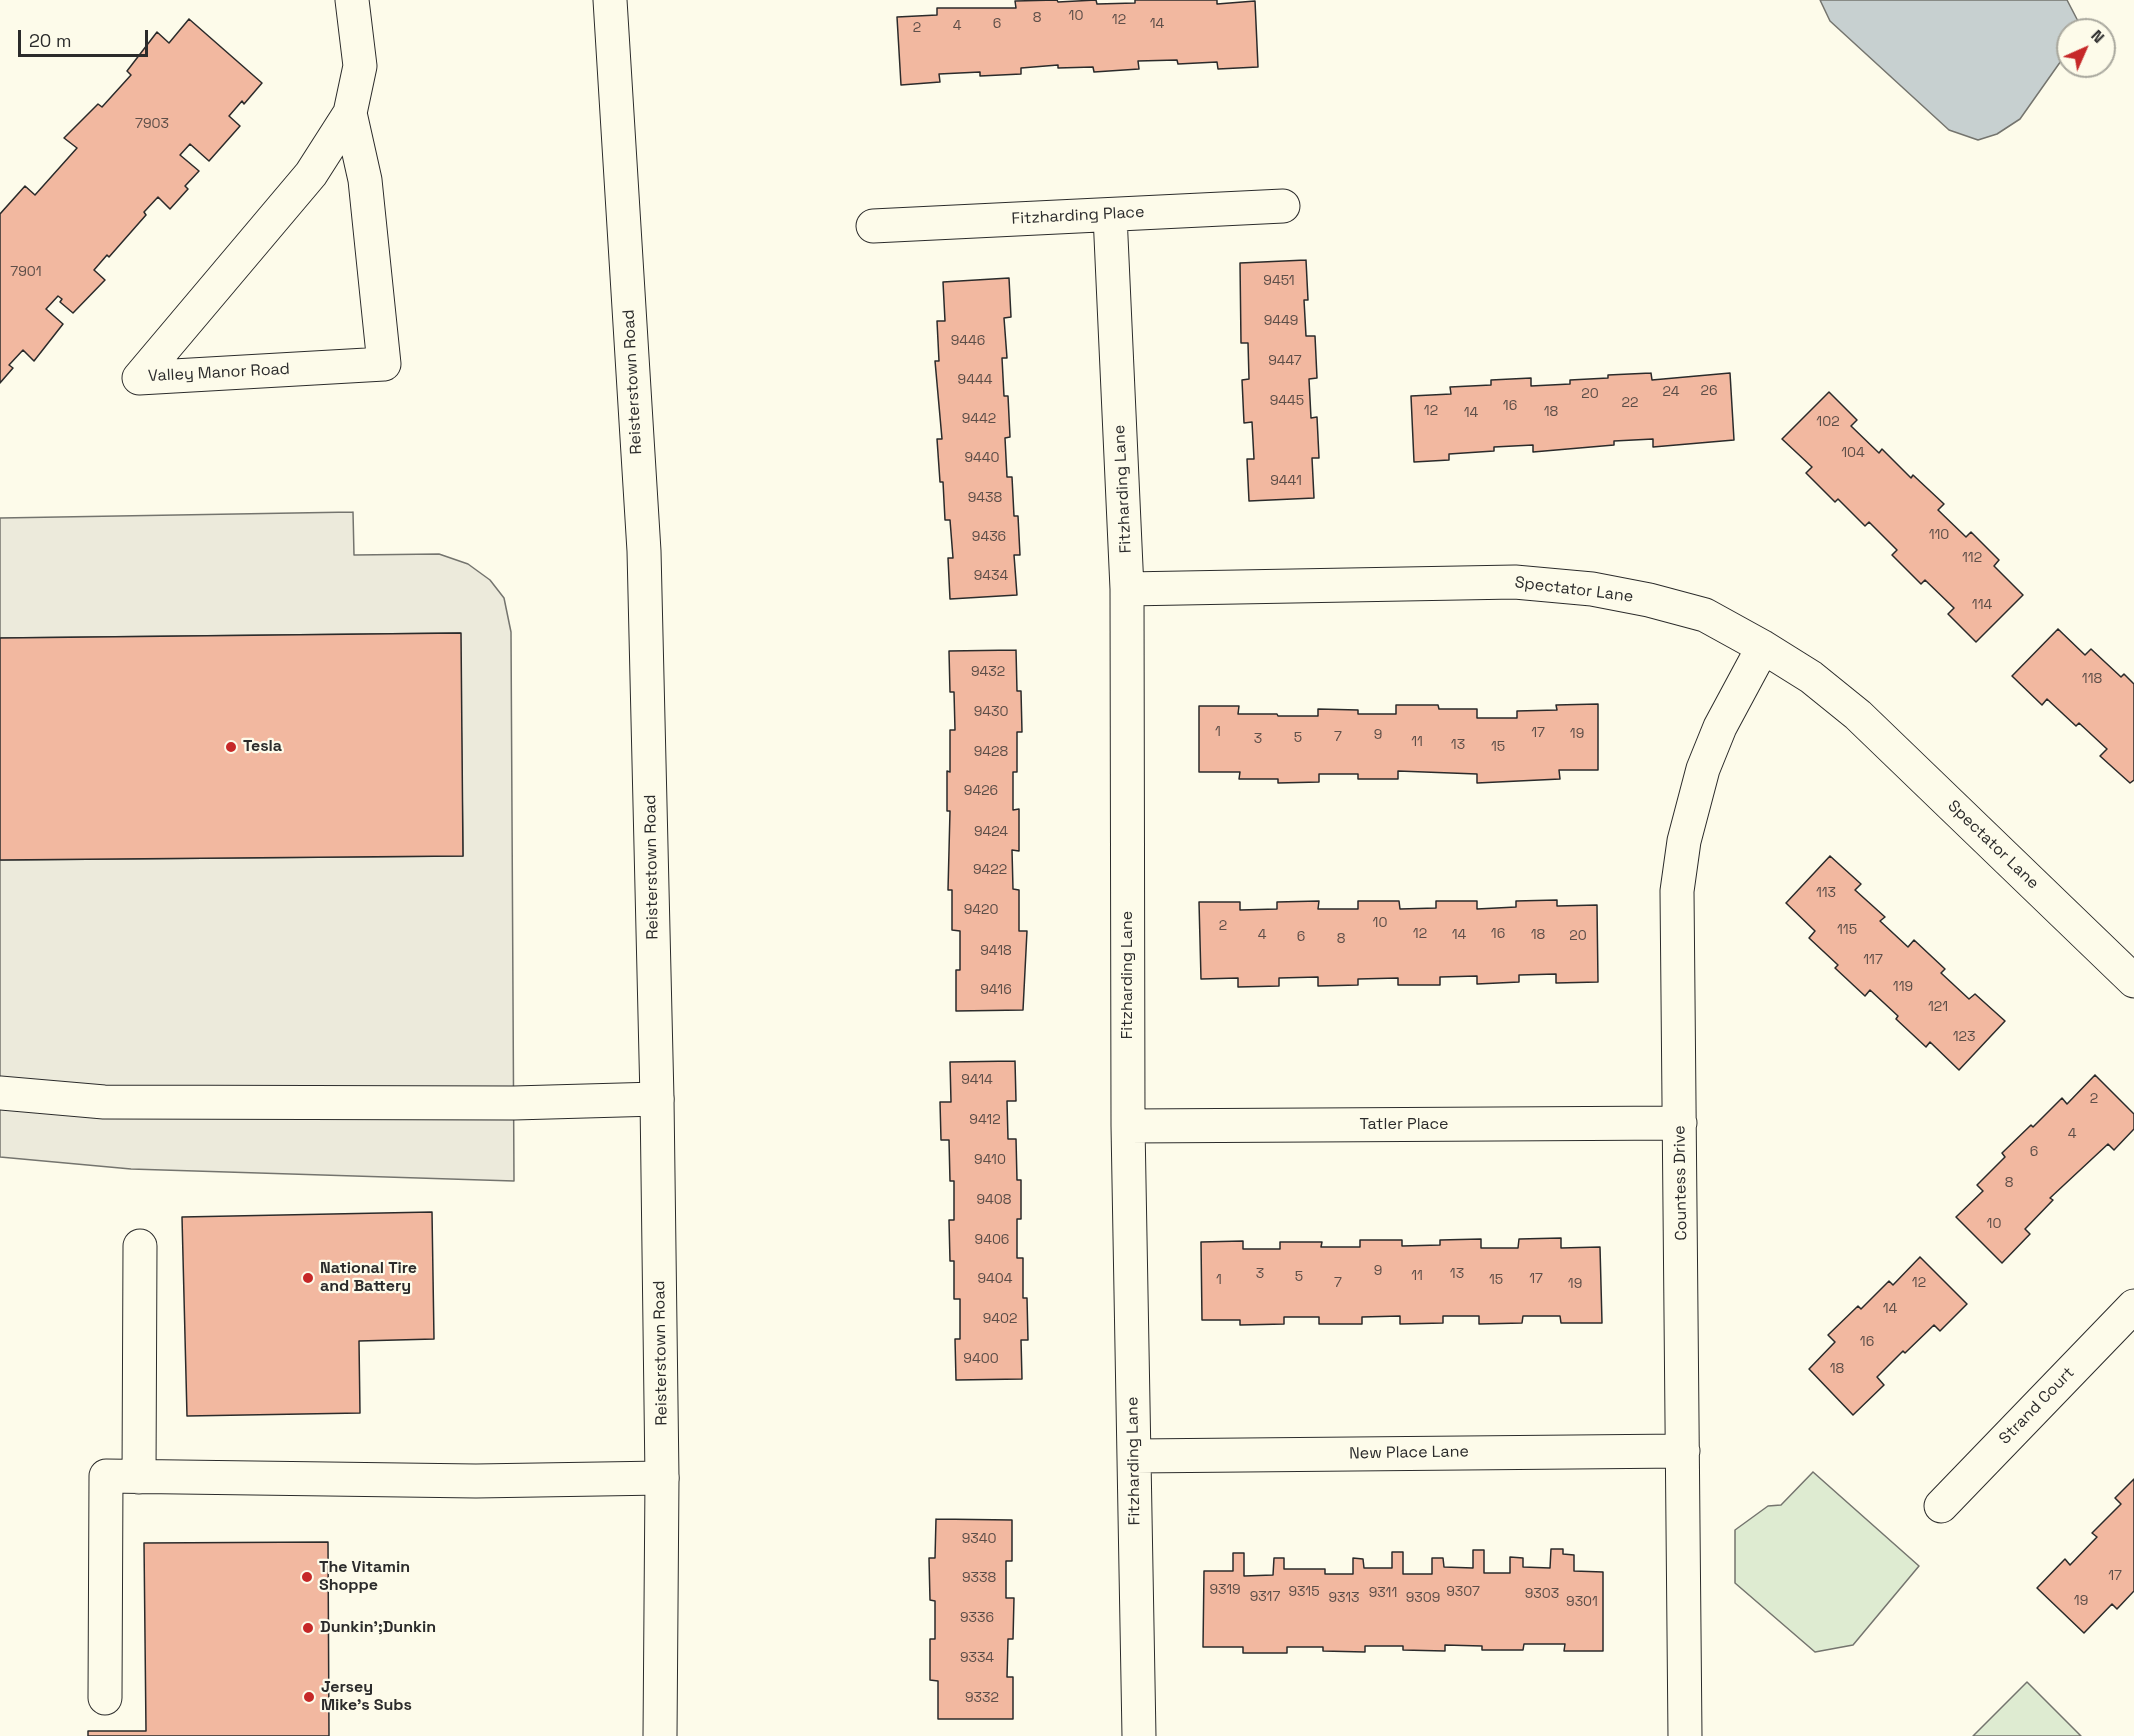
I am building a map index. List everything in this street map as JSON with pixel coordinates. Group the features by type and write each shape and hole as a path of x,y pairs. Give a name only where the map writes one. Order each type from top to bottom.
{"street":[{"name":"Valley Manor Road","path":"350,113 365,180 384,364 139,378 311,174 350,113 360,66 352,0"},
{"name":"Reisterstown Road","path":"610,0 644,551 657,1100 662,1478 660,1736"},
{"name":"Fitzharding Place","path":"873,225 1283,206"},
{"name":"Fitzharding Lane","path":"1110,215 1127,589 1128,1126 1139,1736"},
{"name":"Spectator Lane","path":"1127,589 1515,582 1592,589 1649,600 1705,615 1763,646 1810,677 1858,715 2134,981"},
{"name":"Countess Drive","path":"1685,1736 1677,891 1684,841 1703,769 1720,727 1763,646"},
{"path":"0,1093 104,1102 514,1103 657,1100"},
{"name":"Tatler Place","path":"1128,1126 1680,1123"},
{"path":"139,1477 140,1246"},
{"name":"Strand Court","path":"1941,1506 2134,1306"},
{"name":"New Place Lane","path":"1134,1456 1683,1450"},
{"path":"105,1698 106,1476 476,1481 662,1478"}],"green space":[{"path":"1813,1472 1919,1566 1853,1645 1815,1652 1735,1583 1735,1530 1768,1506 1781,1505"},
{"path":"2027,1682 2081,1736 1973,1736"}],"shaded area":[{"path":"1820,0 2067,0 2076,18 2056,18 2056,68 2020,119 1997,134 1978,140 1949,130 1830,21"},
{"path":"353,512 354,555 439,554 468,564 490,580 504,598 511,632 514,1181 131,1169 0,1157 0,860 463,856 460,633 0,638 0,518"}],"building":[{"path":"1057,0 1058,2 1096,0 1097,4 1135,3 1135,0 1217,0 1217,4 1255,1 1258,67 1218,69 1217,62 1178,64 1177,60 1138,61 1139,69 1094,72 1093,67 1058,68 1058,65 1021,68 1021,74 980,76 980,72 939,74 940,82 901,85 897,17 937,15 937,8 1016,8 1015,1"},
{"path":"189,19 262,83 244,104 242,101 229,116 240,126 209,161 190,144 180,155 199,171 185,186 188,189 170,209 158,197 144,212 146,215 109,257 107,255 94,270 105,280 73,313 60,302 62,299 58,296 46,309 63,324 34,361 23,350 9,365 13,368 0,383 0,214 25,186 35,195 77,148 64,138 98,104 102,107 131,75 127,71 157,32 169,43"},
{"path":"1306,260 1308,300 1304,300 1306,336 1315,336 1317,378 1309,379 1311,418 1317,417 1319,458 1312,458 1314,498 1249,501 1247,459 1254,459 1252,422 1244,423 1242,380 1249,379 1248,343 1241,343 1240,263"},
{"path":"1009,278 1011,317 1004,318 1007,358 1002,358 1004,396 1008,396 1010,437 1005,438 1007,477 1012,477 1014,516 1018,516 1020,555 1014,555 1017,595 950,599 948,558 953,558 950,520 945,520 943,482 940,482 937,439 942,439 935,361 939,361 937,321 945,321 943,282"},
{"path":"1651,373 1652,380 1730,373 1734,440 1653,447 1653,439 1614,441 1614,445 1533,452 1533,445 1494,447 1494,451 1449,454 1449,460 1414,462 1411,396 1451,394 1450,387 1491,385 1491,380 1531,378 1531,386 1570,384 1570,380 1608,378 1608,375"},
{"path":"1829,392 1857,420 1851,426 1879,453 1882,449 1911,478 1913,475 1944,504 1938,510 1966,537 1971,532 1999,560 1994,566 2023,595 1976,642 1948,614 1954,608 1925,580 1921,584 1892,555 1897,550 1869,522 1865,526 1838,499 1835,502 1806,473 1812,467 1782,439"},
{"path":"2058,629 2085,655 2091,649 2121,677 2124,674 2134,684 2134,780 2130,783 2100,756 2107,749 2079,723 2076,726 2047,699 2042,705 2012,676"},
{"name":"Tesla","path":"461,633 463,856 0,860 0,638"},
{"path":"1016,650 1017,691 1021,691 1022,732 1017,732 1017,772 1013,772 1013,810 1019,809 1019,851 1012,850 1013,889 1019,890 1019,931 1027,931 1023,1010 956,1011 956,970 960,970 960,931 952,930 952,890 948,890 950,811 947,811 947,771 950,772 950,730 955,730 954,692 950,692 949,651"},
{"path":"1598,704 1598,770 1559,770 1560,779 1477,783 1477,774 1398,771 1398,779 1358,779 1358,774 1319,774 1319,782 1278,783 1278,779 1239,779 1240,772 1199,772 1199,706 1239,706 1238,714 1318,716 1318,709 1358,710 1358,714 1396,714 1396,705 1438,705 1439,709 1477,709 1477,718 1517,718 1517,711 1557,710 1556,705"},
{"path":"1830,856 1861,884 1855,890 1885,917 1880,921 1908,947 1914,940 1945,969 1941,973 1969,999 1975,994 2005,1021 1959,1070 1930,1042 1926,1047 1870,990 1865,996 1835,968 1838,965 1809,938 1815,931 1786,903"},
{"path":"1557,900 1557,906 1597,905 1598,982 1556,983 1556,974 1519,975 1519,982 1477,984 1477,976 1440,977 1440,985 1398,985 1398,978 1358,979 1358,985 1318,986 1318,977 1279,978 1279,986 1238,987 1238,978 1201,979 1199,902 1240,902 1240,910 1277,909 1277,902 1319,901 1318,909 1358,909 1358,901 1399,901 1400,909 1436,908 1436,901 1477,901 1477,909 1516,907 1516,901"},
{"path":"1015,1061 1016,1101 1007,1101 1008,1139 1016,1139 1017,1180 1021,1180 1021,1219 1017,1219 1017,1258 1023,1258 1023,1298 1027,1298 1028,1340 1021,1340 1022,1379 956,1380 955,1339 960,1339 960,1299 954,1299 954,1261 950,1261 949,1220 954,1220 954,1181 950,1181 949,1140 941,1140 940,1102 951,1102 950,1062"},
{"path":"2095,1075 2134,1114 2134,1129 2114,1150 2108,1144 2050,1198 2053,1200 2025,1229 2030,1234 2002,1263 1956,1217 1983,1191 1977,1185 2005,1157 2002,1153 2062,1098 2067,1104"},
{"name":"National Tire and Battery","path":"432,1212 434,1339 359,1341 360,1413 187,1416 182,1217"},
{"path":"1561,1238 1561,1248 1600,1247 1602,1323 1561,1323 1560,1316 1523,1316 1522,1323 1479,1324 1479,1316 1443,1316 1443,1323 1400,1324 1400,1316 1362,1317 1362,1324 1319,1324 1319,1317 1284,1317 1284,1324 1240,1325 1240,1320 1202,1320 1201,1242 1243,1241 1243,1249 1280,1249 1280,1242 1322,1242 1321,1247 1360,1247 1360,1240 1402,1240 1402,1246 1440,1245 1440,1240 1481,1239 1481,1248 1518,1248 1519,1239"},
{"path":"1920,1257 1967,1304 1940,1331 1934,1325 1905,1353 1903,1351 1877,1377 1884,1385 1853,1415 1809,1369 1835,1342 1828,1335 1858,1306 1861,1309 1889,1281 1893,1285"},
{"path":"2134,1479 2134,1591 2117,1609 2112,1604 2084,1633 2037,1588 2065,1559 2070,1565 2097,1537 2092,1533 2121,1504 2115,1498"},
{"path":"936,1519 1012,1520 1012,1561 1006,1561 1006,1598 1014,1598 1013,1639 1008,1639 1007,1677 1013,1677 1013,1719 938,1719 938,1681 930,1680 930,1639 935,1639 935,1601 930,1600 929,1558 935,1558"},
{"path":"328,1542 329,1736 88,1736 88,1731 146,1731 144,1543"},
{"path":"1551,1549 1563,1549 1563,1554 1574,1555 1574,1571 1603,1572 1603,1651 1564,1651 1565,1644 1524,1644 1523,1650 1482,1650 1482,1646 1445,1645 1445,1651 1403,1650 1403,1646 1365,1646 1365,1652 1323,1651 1323,1647 1287,1647 1287,1653 1243,1653 1243,1647 1203,1647 1204,1571 1233,1571 1233,1553 1244,1553 1244,1576 1273,1575 1274,1558 1284,1558 1284,1569 1325,1569 1325,1574 1353,1574 1353,1558 1363,1559 1364,1568 1392,1568 1392,1552 1403,1552 1403,1574 1432,1574 1432,1558 1443,1558 1444,1567 1473,1568 1473,1550 1484,1550 1484,1573 1510,1573 1510,1557 1523,1558 1523,1567 1550,1568"}],"place":[{"name":"Tesla","path":"231,747"},
{"name":"National Tire and Battery","path":"308,1278"},
{"name":"The Vitamin Shoppe","path":"307,1577"},
{"name":"Dunkin';Dunkin","path":"308,1628"},
{"name":"Jersey Mike's Subs","path":"309,1697"}]}
